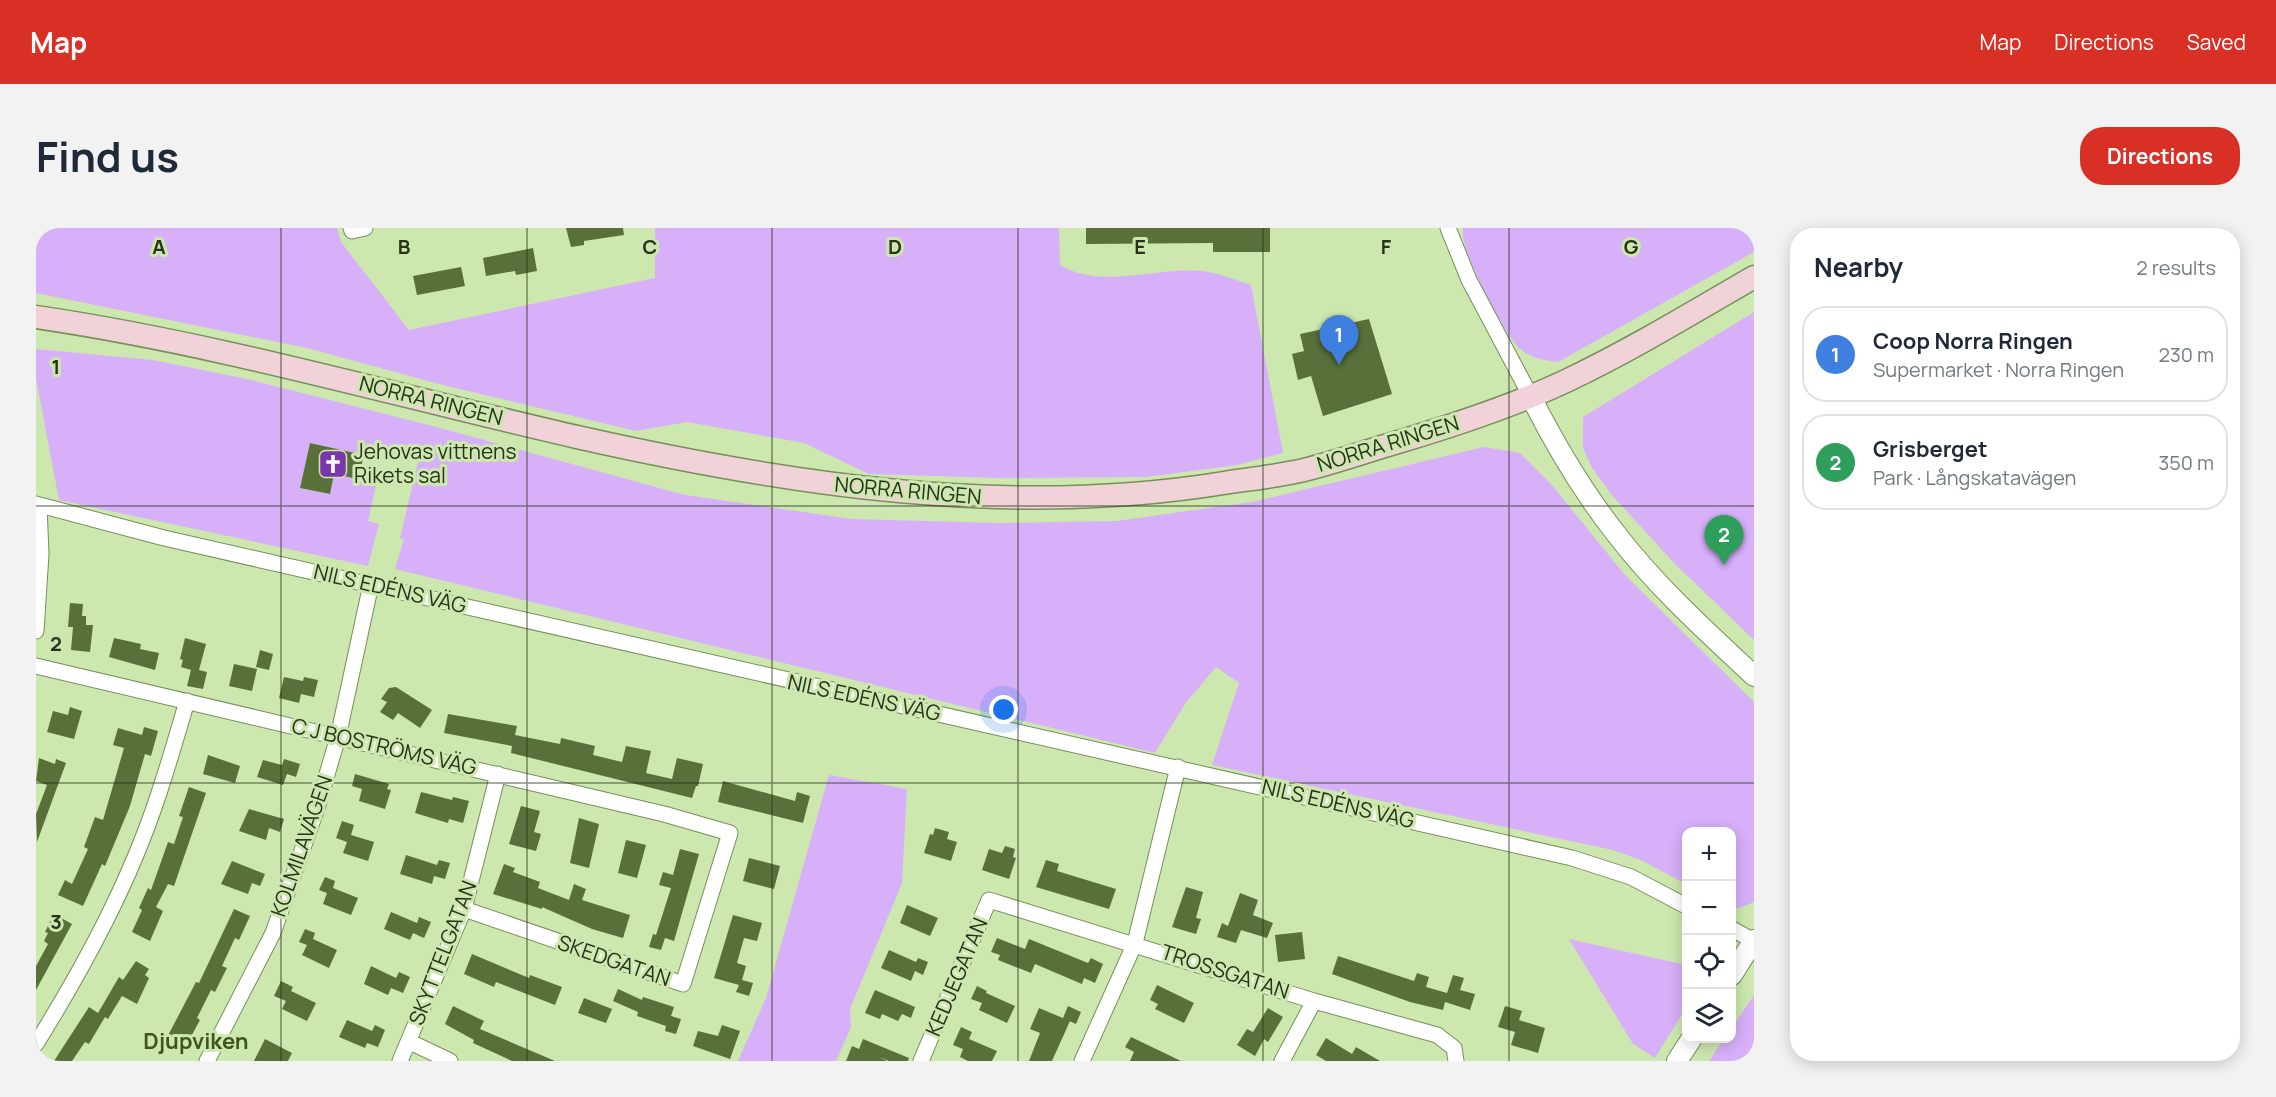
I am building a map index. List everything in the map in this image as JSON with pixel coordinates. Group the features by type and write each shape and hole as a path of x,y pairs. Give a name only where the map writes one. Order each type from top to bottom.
{"main road":[{"name":"NORRA RINGEN","path":"36,317 216,348 577,437 701,463 834,484 953,496 1028,500 1165,493 1302,471 1417,436 1564,382 1656,335 1754,277"}],"street":[{"path":"1448,228 1469,280 1566,463 1617,536 1678,605 1754,676"},
{"path":"36,631 41,554 37,504"},
{"name":"NILS EDÉNS VÄG","path":"37,504 164,538 1572,858 1631,877 1682,904"},
{"name":"KOLMILAVÄGEN","path":"207,1061 273,933 317,808 338,737 371,584"},
{"name":"C J BOSTRÖMS VÄG","path":"36,666 498,774 664,814 730,833"},
{"path":"36,1044 72,986 122,888 159,795 187,701"},
{"path":"1082,1061 1135,943 1178,767"},
{"name":"SKYTTELGATAN","path":"400,1061 410,1042 464,909 498,774"},
{"name":"SKEDGATAN","path":"464,909 683,984 730,833"},
{"name":"KEDJEGATAN","path":"921,1061 989,900 1135,943"},
{"path":"1736,931 1754,940 1736,967"},
{"name":"TROSSGATAN","path":"1135,943 1314,1001 1437,1035 1454,1048 1456,1061"},
{"name":"TROSSGATAN","path":"1282,1061 1314,1001"},
{"path":"410,1042 450,1061"},
{"path":"1677,1061 1689,1043"}],"shaded area":[{"path":"36,228 337,228 341,242 409,330 655,278 655,228 1059,228 1060,265 1076,272 1111,277 1201,271 1251,285 1283,453 1237,465 1146,477 1000,478 869,474 804,443 687,422 636,431 439,384 307,348 36,293"},
{"path":"1463,228 1754,228 1754,252 1558,362 1528,354 1512,339 1483,290 1463,238"},
{"path":"1754,312 1754,640 1674,563 1611,494 1592,468 1583,448 1583,417"},
{"path":"36,349 153,360 247,379 444,429 685,495 852,519 998,523 1116,521 1252,502 1484,447 1520,453 1551,484 1625,575 1754,702 1754,902 1736,907 1736,827 1682,827 1682,882 1643,861 1613,850 1212,765 1239,683 1216,667 1185,704 1155,753 395,569 404,539 400,538 419,458 384,451 364,455 310,443 300,488 330,494 334,474 377,481 368,521 379,524 368,566 59,500 36,379"},
{"path":"829,775 907,789 902,883 850,1009 851,1027 836,1061 738,1061 766,998"},
{"path":"1569,939 1682,964 1682,1014 1655,1058 1633,1044"},
{"path":"1754,995 1754,1061 1709,1061 1721,1043 1736,1043 1736,1022"}],"building":[{"path":"566,228 623,228 624,235 584,241 584,245 571,247"},
{"path":"1086,228 1270,228 1270,252 1213,252 1213,243 1086,244"},
{"path":"533,248 537,271 516,275 515,271 486,276 483,258"},
{"path":"461,267 465,286 417,295 413,276"},
{"path":"1369,319 1392,394 1323,416 1311,376 1298,380 1292,354 1304,351 1300,334"},
{"name":"Jehovas vittnens Rikets sal","path":"310,443 364,455 358,479 334,474 330,494 300,488"},
{"path":"70,603 83,604 82,616 86,616 86,625 93,625 90,652 71,650 73,627 68,627"},
{"path":"114,638 141,644 140,649 159,653 155,670 109,657"},
{"path":"185,638 206,644 199,670 207,672 203,689 187,686 191,670 181,667 183,660 180,659"},
{"path":"260,650 273,654 269,670 256,667"},
{"path":"234,664 257,669 252,691 229,686"},
{"path":"284,677 303,681 304,677 318,680 314,697 301,694 299,703 279,698"},
{"path":"396,687 432,710 420,728 398,713 393,720 380,712 387,702 381,699 389,688"},
{"path":"70,707 82,711 74,739 47,732 53,711 68,715"},
{"path":"448,714 517,726 515,735 560,744 561,738 595,746 593,755 622,762 626,746 651,751 646,773 672,779 677,758 703,764 698,786 692,798 511,753 512,746 444,733"},
{"path":"144,727 158,731 151,756 145,754 130,806 105,866 102,864 83,906 58,895 65,880 72,884 88,849 84,847 95,817 103,820 124,748 113,745 118,728 142,735"},
{"path":"208,755 240,766 235,783 203,774"},
{"path":"39,758 55,764 56,759 66,763 37,842 36,814 47,785 36,781"},
{"path":"284,759 300,764 296,777 287,774 283,785 257,777 263,760 282,765"},
{"path":"355,774 389,784 387,789 391,790 385,809 359,801 362,789 352,786"},
{"path":"723,781 795,801 797,792 810,796 803,823 718,802"},
{"path":"189,787 206,793 174,886 168,884 156,907 163,911 150,941 132,932 142,910 139,908 148,888 151,890 168,842 174,844 183,817 179,816"},
{"path":"421,792 452,800 453,797 469,801 463,823 449,819 448,823 415,813"},
{"path":"521,806 540,811 534,832 541,834 536,851 509,844"},
{"path":"249,809 284,819 280,832 269,828 266,840 239,831"},
{"path":"579,818 599,824 589,868 570,863"},
{"path":"342,821 354,825 351,835 374,842 368,861 343,853 347,842 336,838"},
{"path":"935,828 949,832 947,839 957,842 951,861 924,853 930,834 933,835"},
{"path":"626,840 646,845 637,878 618,873"},
{"path":"1005,846 1015,849 1013,857 1016,858 1009,879 982,870 989,849 1002,853"},
{"path":"680,849 699,854 674,941 665,938 661,950 649,947 653,934 656,935 671,888 659,885 663,872 673,875"},
{"path":"406,855 437,865 439,860 450,863 445,879 434,876 432,884 400,874"},
{"path":"749,858 780,866 774,889 743,881"},
{"path":"1046,860 1059,864 1057,871 1116,889 1109,909 1036,887"},
{"path":"232,861 265,874 260,886 252,883 248,894 221,884"},
{"path":"504,864 515,868 513,872 540,882 538,888 569,900 574,884 586,889 582,900 630,915 623,938 592,929 542,907 542,909 493,894"},
{"path":"325,877 335,881 333,888 358,898 351,915 323,904 327,893 319,890"},
{"path":"1186,887 1203,892 1196,918 1201,919 1196,934 1172,927"},
{"path":"1240,893 1258,900 1253,915 1273,923 1267,938 1241,930 1236,943 1217,937 1222,923 1228,926"},
{"path":"907,905 938,918 930,936 900,923"},
{"path":"234,909 250,916 239,940 235,938 222,966 227,968 215,992 211,990 197,1018 200,1020 187,1044 182,1041 175,1052 163,1045 196,982 199,983"},
{"path":"391,912 417,923 419,917 431,922 424,938 413,933 410,940 384,929"},
{"path":"54,914 72,924 36,990 36,966 48,944 44,941 48,933 45,932"},
{"path":"733,915 762,923 757,941 744,938 737,963 746,966 742,980 753,983 749,996 736,992 739,985 714,978"},
{"path":"305,929 315,933 313,939 337,950 329,968 302,955 307,945 299,942"},
{"path":"1302,932 1305,959 1278,962 1275,935"},
{"path":"997,938 1025,949 1029,939 1088,963 1091,958 1103,964 1095,983 1084,978 1082,984 1035,964 1031,973 998,960 1000,955 991,952"},
{"path":"889,950 916,962 918,958 928,962 923,975 915,971 911,981 881,968"},
{"path":"472,954 529,978 530,975 562,987 555,1005 496,982 494,987 464,974"},
{"path":"1338,956 1414,981 1417,973 1429,977 1426,987 1447,993 1453,975 1464,978 1460,990 1475,994 1470,1010 1445,1002 1443,1010 1410,1002 1332,974"},
{"path":"136,961 149,969 145,975 149,978 137,1004 122,996 108,1019 105,1017 89,1044 85,1042 72,1061 54,1061 89,1007 98,1013 119,977 123,980"},
{"path":"371,966 396,978 399,972 410,977 403,993 391,988 388,995 364,984"},
{"path":"281,981 293,987 291,991 316,1003 307,1021 282,1009 286,1001 274,996"},
{"path":"1157,985 1194,1003 1184,1023 1155,1009 1158,1004 1150,1000"},
{"path":"977,986 987,991 986,993 1015,1006 1007,1023 979,1010 982,1003 971,999"},
{"path":"618,989 642,1000 643,997 674,1007 671,1016 681,1019 676,1034 665,1031 666,1026 637,1016 638,1012 613,1001"},
{"path":"875,990 915,1007 911,1018 902,1014 898,1021 882,1014 880,1019 865,1013"},
{"path":"584,998 612,1009 606,1023 578,1013"},
{"path":"453,1006 484,1021 480,1029 555,1061 512,1061 473,1043 474,1040 445,1024"},
{"path":"1068,1006 1081,1012 1076,1024 1063,1018"},
{"path":"1505,1006 1522,1011 1519,1020 1545,1028 1538,1053 1511,1045 1515,1032 1498,1027"},
{"path":"1039,1008 1070,1021 1052,1061 1029,1061 1040,1033 1030,1029"},
{"path":"1268,1008 1283,1017 1268,1042 1264,1039 1255,1056 1237,1045 1247,1029 1253,1032"},
{"path":"347,1020 372,1031 375,1025 385,1030 378,1047 367,1043 365,1048 339,1037"},
{"path":"722,1025 740,1031 730,1059 693,1046 698,1031 718,1036"},
{"path":"961,1027 972,1032 969,1039 997,1051 992,1061 968,1061 960,1057 963,1049 953,1045"},
{"path":"1131,1037 1181,1061 1130,1061 1134,1052 1125,1047"},
{"path":"1326,1038 1352,1054 1356,1047 1380,1061 1326,1061 1316,1055"},
{"path":"265,1039 292,1053 288,1061 254,1061"},
{"path":"863,1039 909,1058 908,1061 889,1061 879,1057 887,1061 846,1061 852,1046 859,1049"}],"place":[{"name":"Coop Norra Ringen","path":"1339,365"},
{"name":"Jehovas vittnens Rikets sal","path":"333,464"},
{"name":"Grisberget","path":"1724,565"}],"district":[{"name":"Djupviken","path":"196,1041"}]}
